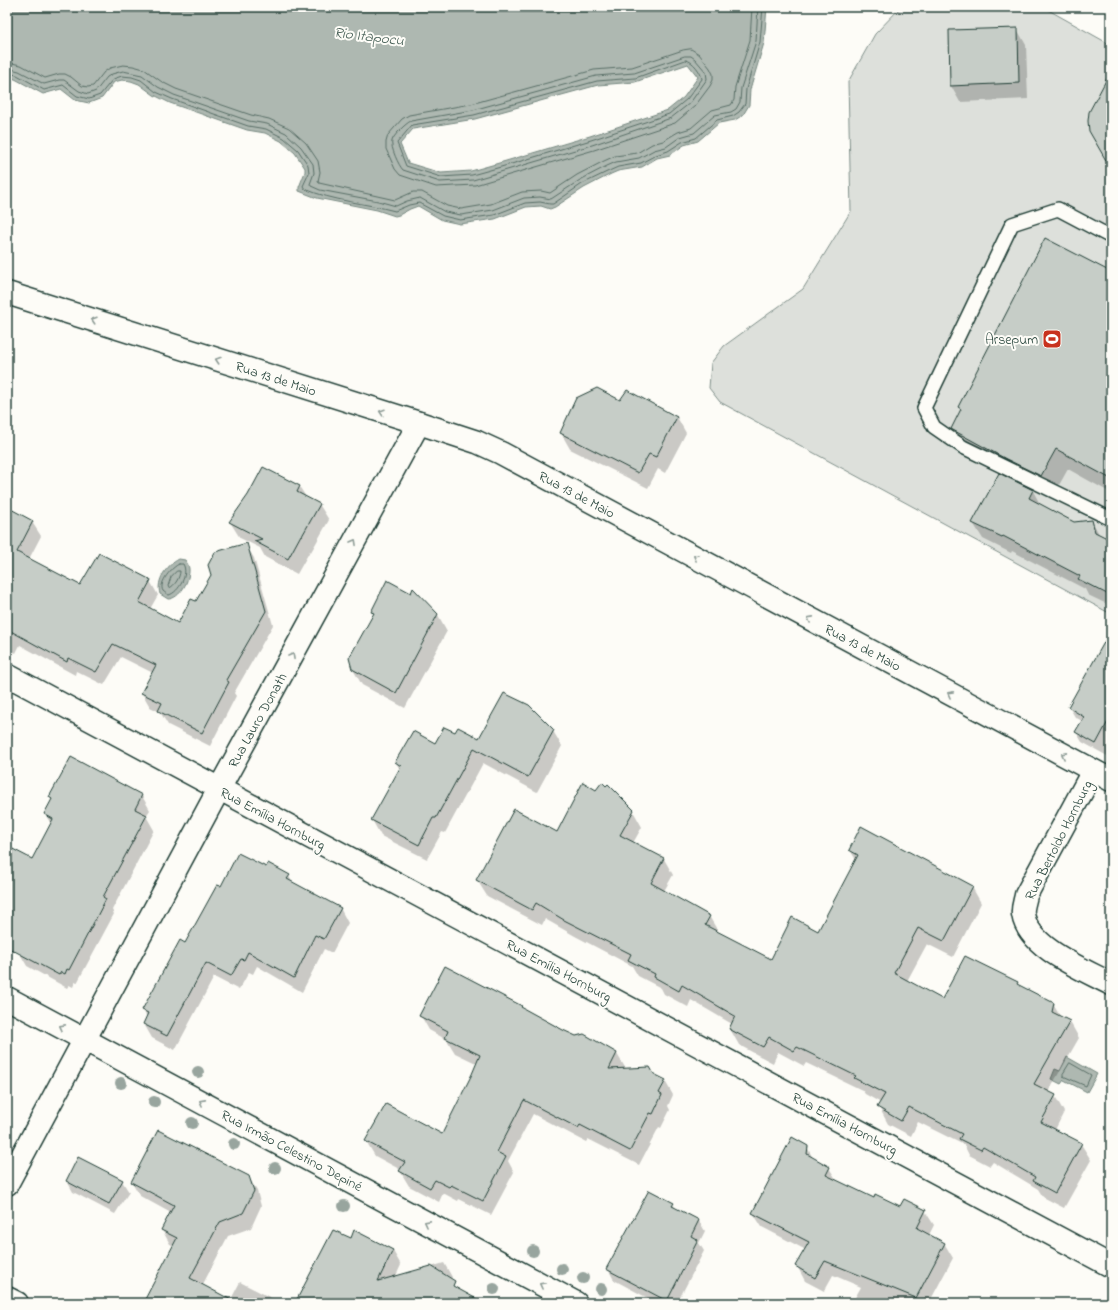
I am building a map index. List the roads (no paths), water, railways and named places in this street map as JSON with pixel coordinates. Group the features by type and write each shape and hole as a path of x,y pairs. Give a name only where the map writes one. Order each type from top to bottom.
{"street":[{"name":"Rua 13 de Maio","path":"7,293 477,442 501,453 1102,775"},
{"name":"Rua Lauro Donath","path":"7,1184 219,789 419,423"},
{"name":"Rua Emília Hornburg","path":"7,675 1111,1266"},
{"name":"Rua Bertoldo Hornburg","path":"1102,775 1026,896 1023,913 1028,929 1040,943 1056,954 1111,984"},
{"name":"Rua Irmão Celestino Depiné","path":"7,998 576,1303"},
{"path":"7,1298 17,1303"}],"lane":[{"path":"1111,237 1058,209 1012,224 924,408 934,428 964,447 1111,519"}],"water":[{"name":"Rio Itapocu","path":"7,7 767,7 764,43 750,90 749,105 743,115 735,120 719,123 698,141 684,145 670,155 657,158 642,167 618,171 611,174 584,188 550,209 541,206 526,207 495,219 460,224 442,220 418,206 395,216 377,210 317,198 299,191 305,168 295,153 281,141 265,133 247,130 170,103 154,95 139,84 131,81 122,80 114,82 102,98 89,103 75,100 61,89 43,94 15,79 7,77","holes":["688,64 698,77 684,97 668,110 590,136 471,171 441,173 408,163 400,144 413,129 475,119 598,85 635,82"]},
{"path":"179,559 185,560 188,564 188,578 180,592 176,596 168,599 160,594 159,584 166,569"},
{"path":"1067,1057 1097,1074 1087,1092 1064,1080 1061,1084 1051,1079 1055,1069 1060,1071"}],"place":[{"name":"Arsepum","path":"1052,339"}]}
